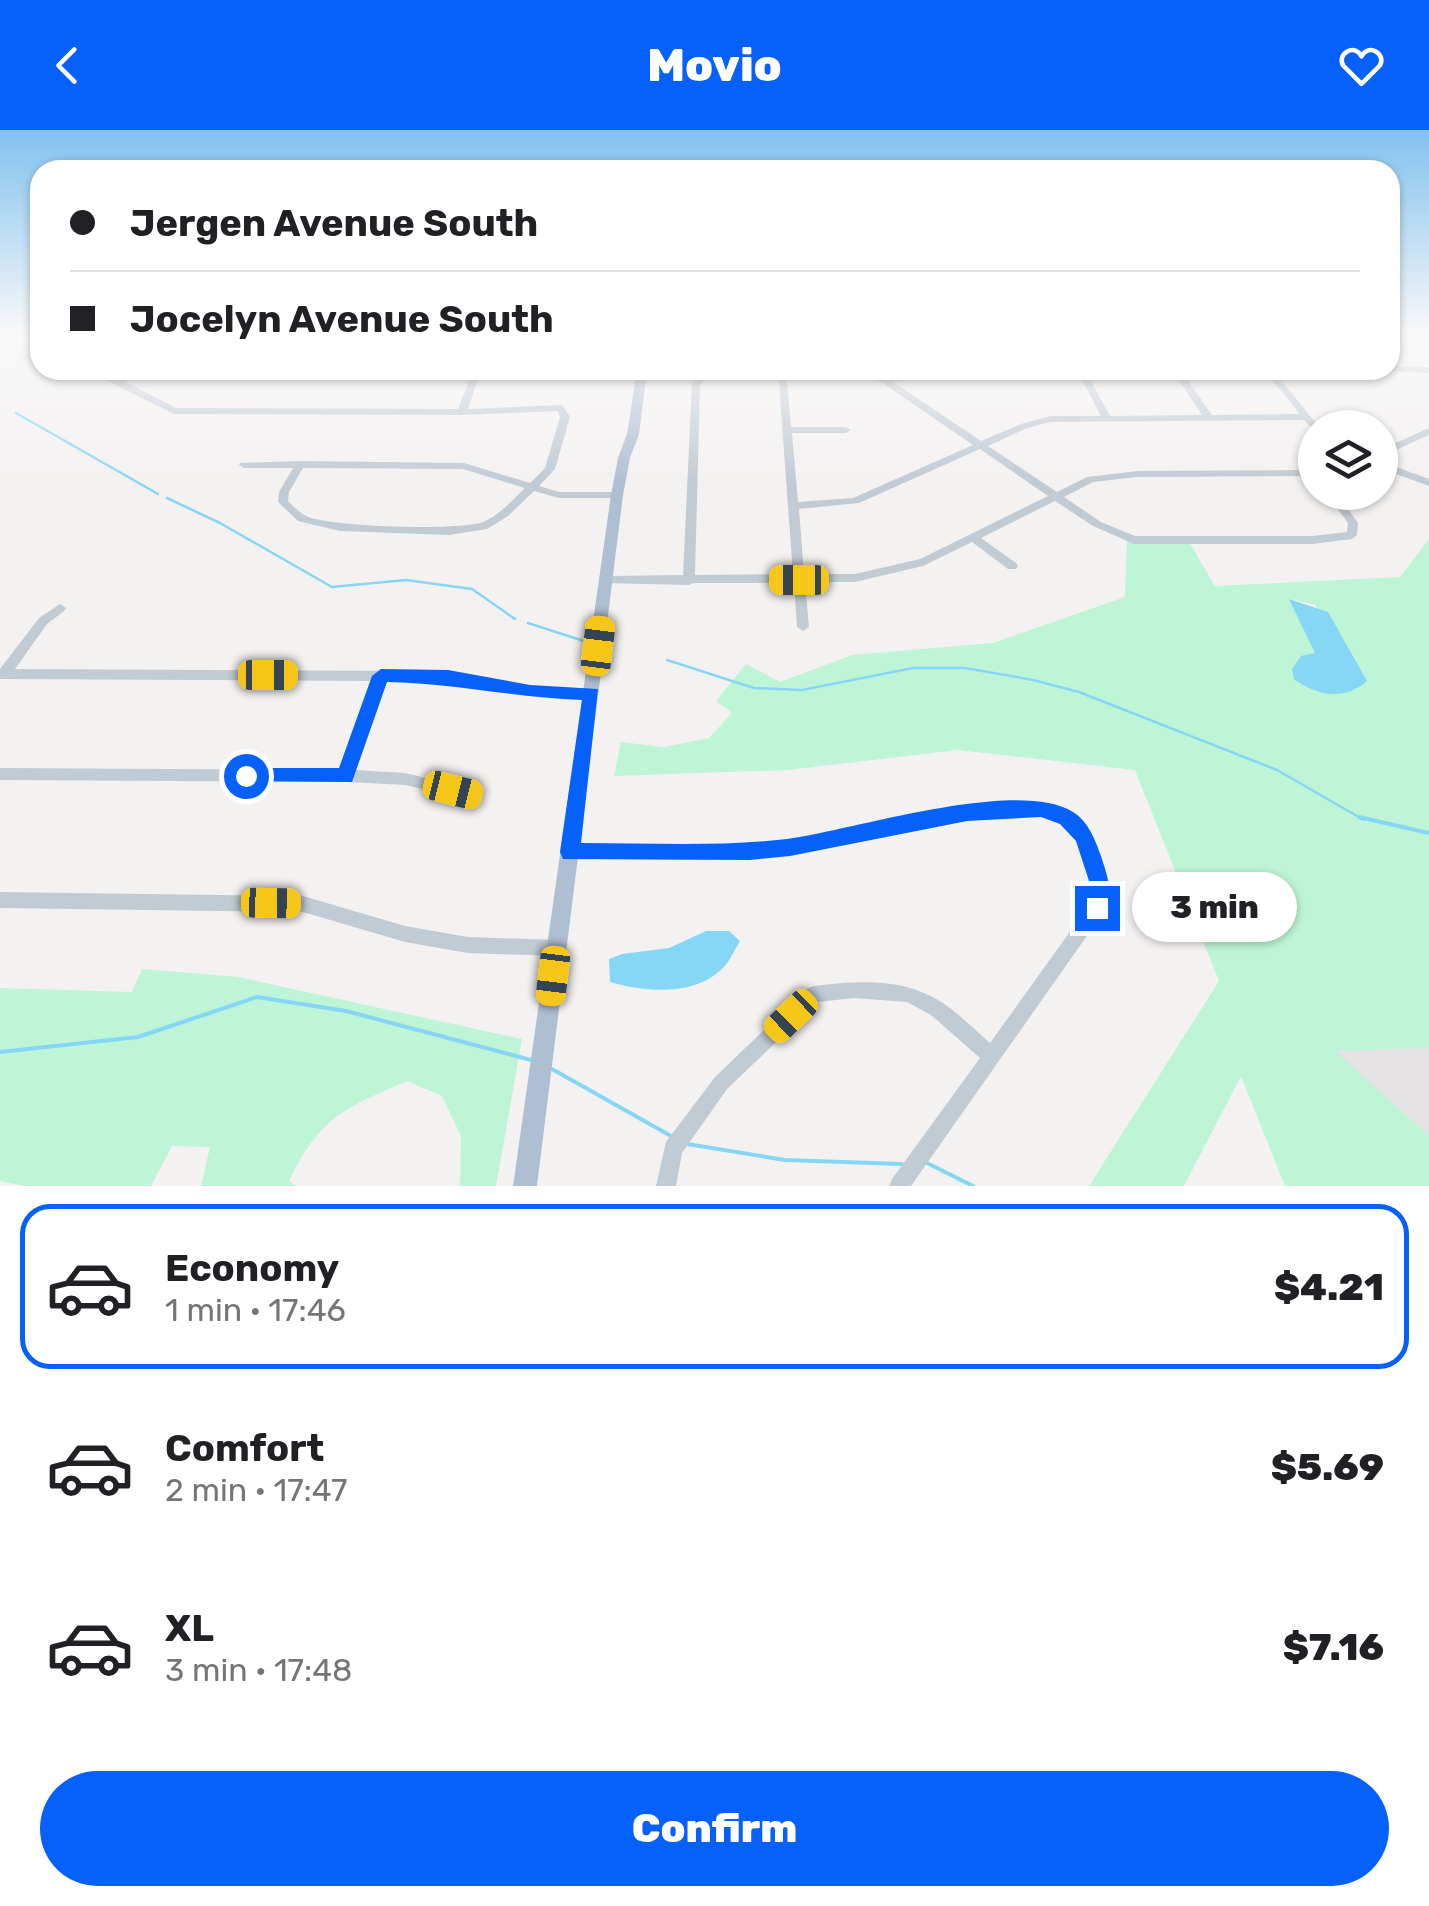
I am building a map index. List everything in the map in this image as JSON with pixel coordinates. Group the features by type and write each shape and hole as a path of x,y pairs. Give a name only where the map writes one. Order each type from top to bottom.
{"main road":[{"path":"624,458 622,434 629,384"},
{"path":"525,1186 617,495 633,434 640,384"}],"street":[{"path":"121,384 174,411 462,412 562,406 566,417 557,456 534,487 504,514 471,530 340,527 302,519 283,502 284,492 301,464"},
{"path":"462,412 472,384"},
{"path":"689,581 696,384"},
{"path":"783,384 803,627"},
{"path":"890,384 1055,496 1110,531 1134,540 1344,537 1354,532 1353,523 1343,510"},
{"path":"1089,384 1107,418"},
{"path":"1186,384 1209,418"},
{"path":"1280,384 1301,410"},
{"path":"792,506 855,502 1035,422 1298,417"},
{"path":"787,430 846,430"},
{"path":"1398,446 1429,432"},
{"path":"244,465 464,466 559,495 617,495"},
{"path":"1398,471 1429,483"},
{"path":"606,580 799,580 889,573 924,562 1091,479 1118,474 1298,473"},
{"path":"973,537 1012,566"},
{"path":"2,676 43,621 60,608"},
{"path":"2,676 448,677 530,692 592,694"},
{"path":"346,776 381,676"},
{"path":"0,774 346,776 406,779 473,795"},
{"path":"570,852 750,851 790,847 967,812 1041,809 1060,814 1074,825 1092,854 1102,887 1097,908 899,1186"},
{"path":"0,900 304,904 405,934 468,945 556,948"},
{"path":"666,1186 674,1149 721,1083 814,994 854,990 908,994 937,1009 992,1057"}],"shaded area":[{"path":"1429,1048 1429,1136 1334,1051"}],"green space":[{"path":"1127,538 1188,540 1215,586 1400,577 1429,539 1429,1048 1335,1051 1429,1136 1429,1186 1285,1186 1241,1076 1184,1186 1089,1186 1219,981 1135,770 958,750 788,770 614,776 621,742 664,747 709,738 732,713 716,701 746,664 780,682 852,655 993,643 1125,597","holes":["1290,599 1316,605 1316,654","1316,654 1316,693 1301,661"]},
{"path":"142,969 238,977 522,1039 496,1186 460,1186 461,1136 442,1096 407,1081 350,1108 324,1128 289,1181 296,1186 201,1186 210,1147 172,1146 151,1186 25,1186 0,1181 0,988 132,992"}],"water":[{"path":"1289,599 1328,612 1367,681 1350,692 1331,694 1294,679 1292,669 1301,656 1315,653"},
{"path":"706,931 729,931 740,941 726,965 698,984 669,990 610,982 609,959 669,948"}],"waterway":[{"path":"16,413 158,494"},
{"path":"167,498 220,523 332,587 406,580 472,589 515,619"},
{"path":"528,623 587,642"},
{"path":"667,660 754,688 802,690 913,668 965,668 1033,680 1079,692 1277,770 1364,820"},
{"path":"1359,817 1429,833"},
{"path":"0,1052 138,1037 257,997 346,1011 531,1060"},
{"path":"552,1069 671,1136"},
{"path":"687,1144 785,1160 902,1164"},
{"path":"925,1162 973,1186"}],"route":[{"path":"246,776 346,776 381,676 448,677 530,692 592,694 570,852 750,851 790,847 967,812 1041,809 1060,814 1084,836 1102,887 1097,908"}]}
